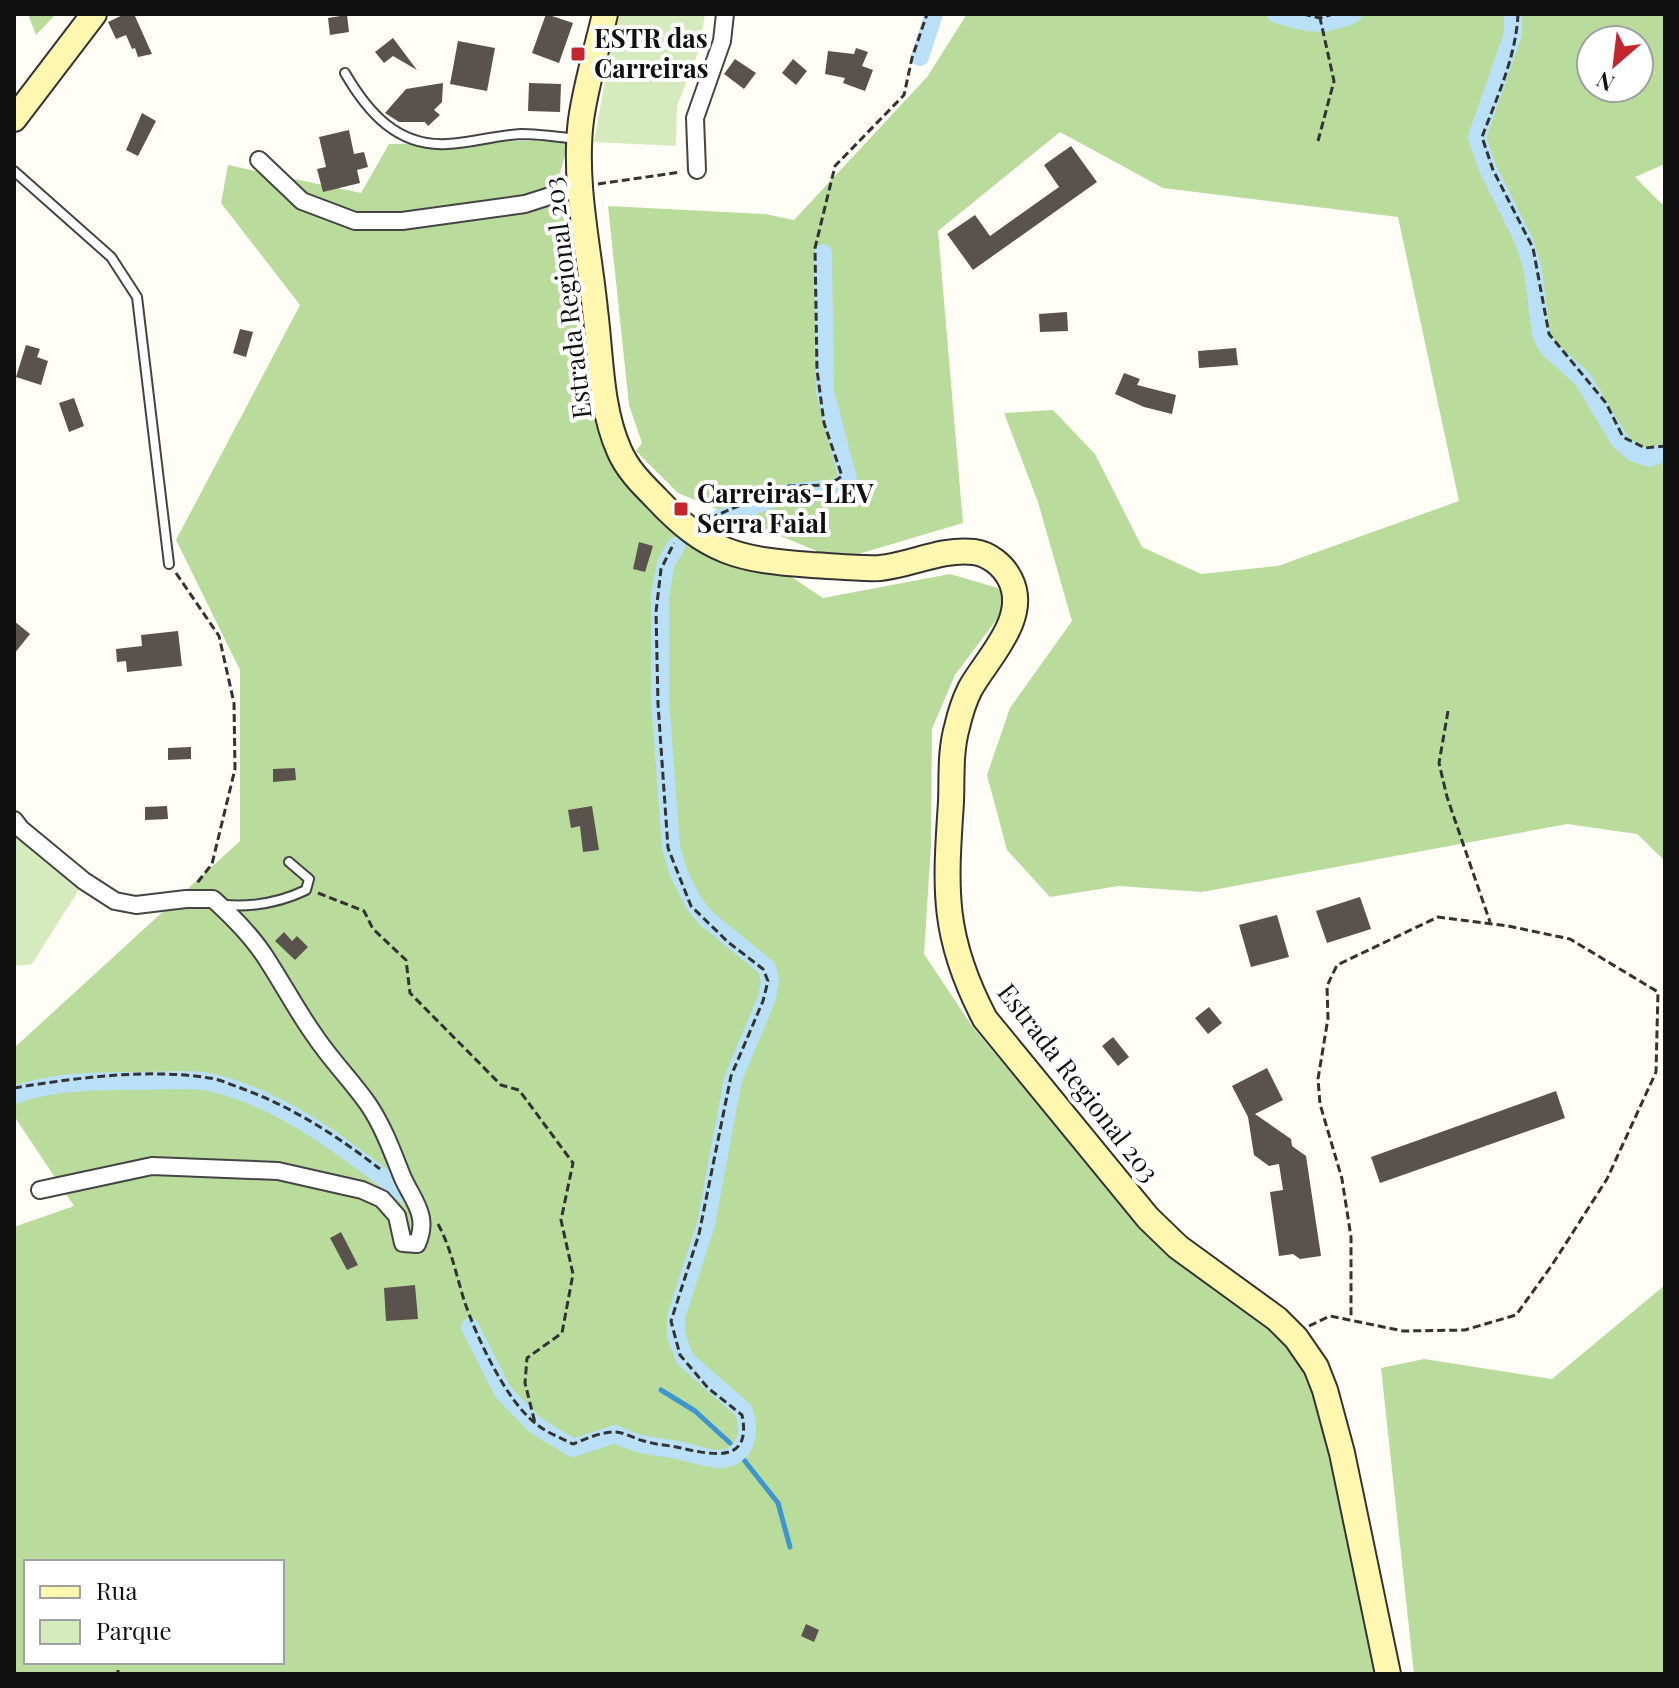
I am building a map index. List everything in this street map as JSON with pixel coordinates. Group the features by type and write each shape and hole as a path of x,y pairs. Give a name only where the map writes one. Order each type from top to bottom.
{"main road":[{"path":"14,119 94,14"},
{"name":"Estrada Regional 203","path":"605,14 590,75 580,139 581,186 606,402 614,439 625,464 689,531 737,555 769,562 881,568 934,556 972,552 1002,566 1014,590 1011,622 970,690 961,711 952,752 946,855 947,899 952,936 967,983 985,1019 1148,1218 1178,1247 1277,1319 1296,1338 1316,1367 1342,1453 1388,1674"}],"street":[{"path":"697,170 695,118 722,41 725,14"},
{"path":"259,160 302,201 355,221 402,221 525,204 581,186"},
{"path":"14,820 84,881 115,901 136,905 213,899 239,923 266,958 322,1047 368,1104 388,1140 421,1215 417,1244 403,1243 397,1216 382,1199 362,1190 278,1171 152,1166 40,1190"}],"lane":[{"path":"345,73 363,103 376,117 419,141 444,144 524,134 580,139"},
{"path":"14,171 111,257 137,297 169,564"},
{"path":"220,905 246,907 306,890 309,879 289,862"}],"path":[{"path":"721,1455 737,1449 743,1439 742,1415 708,1388 680,1355 671,1321 699,1234 731,1076 763,1001 768,981 763,969 728,942 691,906 668,848 658,704 656,612 661,569 672,545 710,518 786,486 829,485 842,476 824,423 817,370 815,248 835,166 904,95 912,58 927,14"},
{"path":"1303,14 1320,18 1333,14"},
{"path":"1518,14 1510,63 1482,137 1493,170 1533,248 1549,334 1606,403 1623,437 1645,448 1665,446"},
{"path":"1318,141 1334,81 1320,18"},
{"path":"581,186 697,170"},
{"path":"169,564 219,636 234,703 235,769 212,864 186,899"},
{"path":"1448,711 1439,763 1447,797 1490,923"},
{"path":"306,890 331,896 364,911 373,929 406,960 410,993 501,1085 519,1090 573,1163 561,1220 573,1274 562,1333 527,1358 525,1383 536,1425"},
{"path":"1296,1338 1312,1323 1330,1316 1403,1331 1465,1330 1516,1315 1607,1179 1656,1072 1658,992 1570,939 1490,923 1438,917 1337,965 1327,986 1328,1018 1318,1079 1320,1104 1342,1179 1351,1237 1351,1319"}],"green space":[{"path":"28,14 56,14 36,35"},
{"path":"617,14 705,14 699,50 677,106 676,146 594,142"},
{"path":"967,14 1665,14 1665,164 1635,177 1665,207 1665,861 1637,834 1567,824 1202,892 1119,886 1050,897 1007,850 987,775 1010,708 1072,621 1038,502 1004,413 1053,410 1095,454 1142,547 1201,574 1278,566 1459,501 1398,217 1163,188 1060,132 938,231 963,523 838,560 678,493 636,451 642,443 629,405 608,206 765,214 794,220 927,77"},
{"path":"569,140 560,173 565,233 607,455 690,534 769,562 823,598 950,574 998,588 1005,599 1000,615 955,675 932,729 931,845 924,954 972,1026 1138,1227 1280,1332 1309,1376 1357,1573 1376,1674 14,1674 14,1227 74,1206 14,1116 14,1048 240,841 240,670 176,540 300,305 221,203 228,165 361,193 389,144"},
{"path":"14,830 80,888 32,964 14,966"},
{"path":"1665,1285 1665,1674 1414,1674 1381,1368 1424,1359 1552,1379"}],"building":[{"path":"125,14 134,14 152,54 138,57 126,35 116,39 108,22"},
{"path":"546,14 573,23 559,63 532,53"},
{"path":"347,15 349,32 330,35 328,18"},
{"path":"393,38 417,70 393,56 384,63 375,52"},
{"path":"458,41 495,48 487,91 450,84"},
{"path":"856,48 868,52 862,66 873,70 865,91 843,83 845,78 825,74 828,51 854,54"},
{"path":"735,59 756,73 744,89 724,74"},
{"path":"793,59 807,71 796,85 782,73"},
{"path":"443,83 442,102 434,110 440,115 428,126 425,122 399,122 385,113 406,89"},
{"path":"529,83 561,84 560,112 528,111"},
{"path":"142,113 156,121 138,156 126,150"},
{"path":"349,130 354,154 364,152 368,167 357,170 360,183 323,192 317,169 326,167 319,137"},
{"path":"1071,146 1097,182 973,270 947,234 975,215 990,236 1059,187 1044,165"},
{"path":"1067,312 1068,331 1040,332 1039,314"},
{"path":"240,329 253,332 246,357 233,353"},
{"path":"26,345 40,349 37,357 48,361 41,385 16,377"},
{"path":"1236,348 1238,365 1199,368 1198,351"},
{"path":"1124,373 1140,379 1137,385 1176,395 1172,414 1144,407 1115,394"},
{"path":"74,398 84,426 69,432 59,403"},
{"path":"639,542 653,546 645,572 633,569"},
{"path":"14,621 30,634 14,654"},
{"path":"178,631 182,666 127,672 126,661 117,662 116,649 142,646 141,635"},
{"path":"191,747 191,759 168,760 168,748"},
{"path":"295,768 296,780 273,782 273,769"},
{"path":"167,806 168,819 145,820 145,807"},
{"path":"592,806 599,850 583,852 580,826 571,828 568,810"},
{"path":"1360,897 1371,929 1327,943 1316,911"},
{"path":"1277,915 1289,957 1251,967 1239,925"},
{"path":"284,932 292,941 297,936 308,947 295,960 275,941"},
{"path":"1209,1007 1222,1023 1208,1034 1195,1018"},
{"path":"1113,1037 1129,1057 1118,1066 1102,1046"},
{"path":"1267,1068 1283,1100 1255,1114 1291,1139 1292,1146 1306,1156 1321,1256 1300,1259 1293,1254 1279,1256 1270,1192 1283,1190 1279,1164 1269,1166 1254,1155 1248,1117 1232,1086"},
{"path":"1556,1091 1565,1118 1380,1183 1371,1157"},
{"path":"341,1232 358,1265 347,1270 330,1238"},
{"path":"415,1285 418,1319 386,1321 384,1288"},
{"path":"806,1624 819,1630 814,1642 801,1636"}],"waterway":[{"path":"920,57 934,14"},
{"path":"1276,14 1314,23 1353,14"},
{"path":"1513,14 1513,34 1477,137 1487,167 1524,241 1533,270 1541,334 1548,348 1582,378 1620,441 1634,453 1649,458 1665,452"},
{"path":"713,521 787,493 837,488 848,479 825,392 823,253"},
{"path":"470,1327 503,1392 535,1425 573,1448 615,1434 639,1443 710,1458 730,1457 742,1448 747,1433 743,1410 685,1359 676,1335 676,1317 706,1224 733,1079 767,998 770,980 767,968 707,919 694,904 679,874 671,847 660,700 660,596 666,563 676,546"},
{"path":"14,1095 42,1087 85,1082 209,1082 237,1090 290,1114 339,1145 409,1197"},
{"path":"661,1390 695,1411 730,1443"},
{"path":"744,1460 778,1503 790,1547"}],"place":[{"name":"ESTR das Carreiras","path":"578,54"},
{"name":"Carreiras-LEV Serra Faial","path":"681,509"}]}
